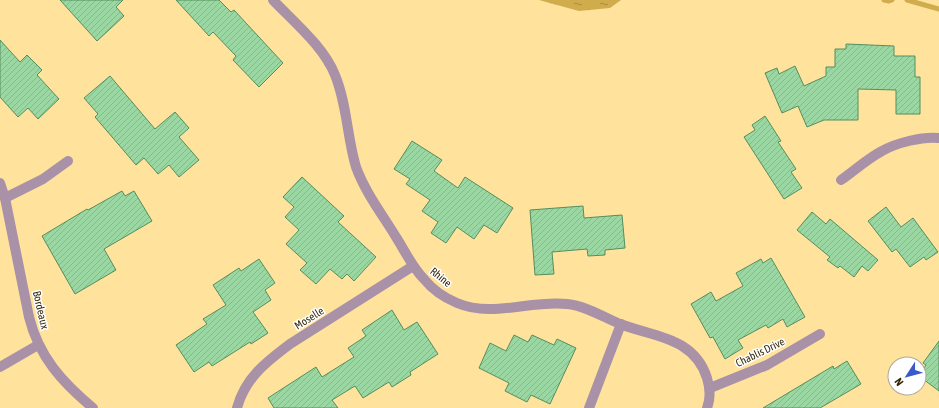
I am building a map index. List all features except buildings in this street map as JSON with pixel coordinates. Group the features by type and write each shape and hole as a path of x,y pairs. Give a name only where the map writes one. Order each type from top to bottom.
{"street":[{"name":"Rhine","path":"273,0 324,55 335,75 356,166 364,187 414,266 434,289 456,303 474,308 491,310 547,303 568,304 588,310 622,324 673,340 692,353 705,372 710,388 707,408"},
{"path":"841,180 882,151 903,143 931,137 939,138"},
{"path":"5,198 43,179 68,161"},
{"name":"Bordeaux","path":"0,183 5,198 29,317 38,345 52,368 93,408"},
{"name":"Moselle","path":"237,408 248,381 260,367 272,357 290,344 414,266"},
{"path":"589,408 622,324"},
{"name":"Chablis Drive","path":"710,388 767,365 820,334"},
{"path":"0,367 38,345"}],"water":[{"path":"539,0 621,0 610,8 579,11"}],"waterway":[{"path":"884,0 892,0"},
{"path":"907,0 939,9"}]}
